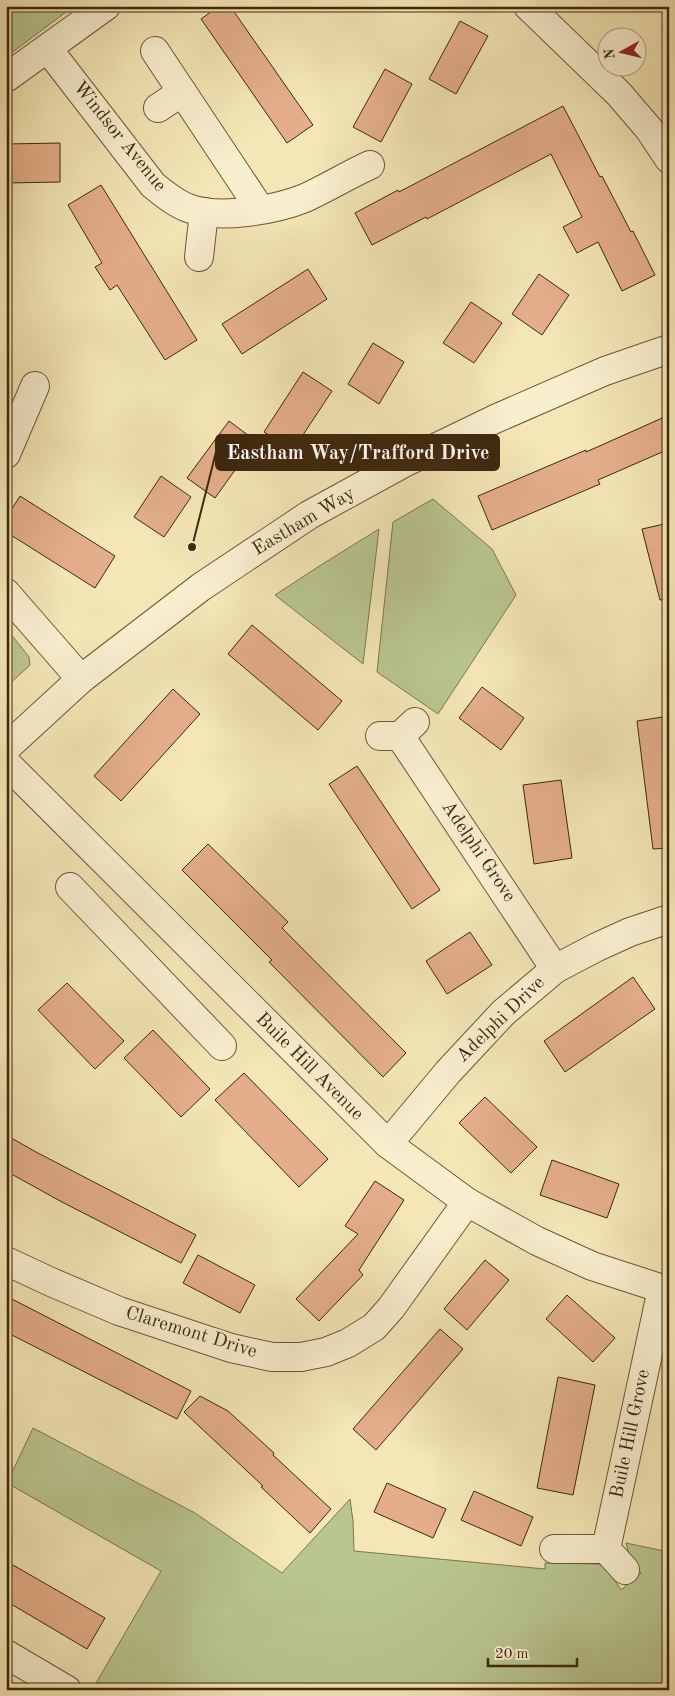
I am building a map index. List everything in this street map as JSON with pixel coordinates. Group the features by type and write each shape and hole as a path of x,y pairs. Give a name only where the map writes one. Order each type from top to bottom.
{"street":[{"path":"6,78 106,6"},
{"path":"528,6 619,94 649,129 669,158"},
{"name":"Windsor Avenue","path":"48,49 153,185 170,199 188,208 204,212 225,213 283,205 305,197 370,165"},
{"path":"155,51 260,209"},
{"path":"158,108 182,92"},
{"path":"199,257 204,212"},
{"name":"Eastham Way","path":"6,748 81,679 200,587 309,515 402,464 495,419 605,371 669,349"},
{"path":"6,454 35,386"},
{"path":"6,593 81,679"},
{"name":"Adelphi Grove","path":"398,731 555,969"},
{"name":"Buile Hill Avenue","path":"6,763 388,1144 467,1202 537,1241 592,1266 665,1290"},
{"path":"70,887 222,1046"},
{"name":"Adelphi Drive","path":"388,1144 448,1072 503,1013 555,969 630,932 669,919"},
{"path":"149,969 179,937"},
{"name":"Claremont Drive","path":"6,1261 119,1311 231,1348 272,1357 301,1357 326,1352 348,1343 374,1327 391,1308 467,1202"},
{"name":"Buile Hill Grove","path":"606,1549 665,1290"},
{"path":"554,1549 606,1549 625,1570"},
{"path":"6,1654 67,1690"}],"green space":[{"path":"6,6 74,6 6,57"},
{"path":"433,499 492,549 516,595 438,714 377,672 393,522"},
{"path":"379,529 363,664 275,595"},
{"path":"6,628 29,657 30,665 6,687"},
{"path":"33,1428 195,1513 282,1573 350,1499 354,1551 545,1569 545,1563 599,1564 608,1570 621,1590 641,1573 630,1559 626,1543 669,1552 669,1690 102,1690 95,1685 161,1571 7,1483"}],"building":[{"path":"219,6 230,6 313,125 287,143 201,19"},
{"path":"460,21 488,36 456,94 429,79"},
{"path":"385,69 412,84 381,142 353,127"},
{"path":"563,106 600,177 602,176 631,232 633,231 655,275 622,291 598,242 577,253 563,227 582,217 551,154 427,219 426,217 372,245 355,213"},
{"path":"60,143 60,182 6,183 6,144"},
{"path":"101,185 197,340 165,360 117,285 110,290 95,267 102,263 68,205"},
{"path":"308,269 327,299 242,354 222,324"},
{"path":"539,274 569,295 542,335 512,314"},
{"path":"471,302 502,323 474,363 443,343"},
{"path":"373,343 404,362 379,404 348,384"},
{"path":"303,372 332,391 293,450 264,432"},
{"path":"669,415 669,449 598,480 600,484 492,530 478,496 586,450 586,452"},
{"path":"229,421 256,441 215,498 187,478"},
{"path":"161,476 191,497 164,537 134,517"},
{"path":"20,496 115,556 95,588 6,532 6,518"},
{"path":"669,523 669,599 660,600 642,529"},
{"path":"252,625 342,701 318,730 228,654"},
{"path":"482,687 524,718 501,750 459,718"},
{"path":"173,689 200,714 121,801 94,776"},
{"path":"669,716 669,848 653,849 637,721"},
{"path":"357,766 440,890 412,909 329,784"},
{"path":"561,780 572,858 534,864 523,785"},
{"path":"208,844 288,922 282,928 406,1053 383,1077 269,962 272,960 182,870"},
{"path":"470,932 492,965 447,994 426,961"},
{"path":"633,977 655,1009 565,1072 544,1041"},
{"path":"67,983 124,1041 95,1069 38,1010"},
{"path":"153,1030 210,1089 181,1117 124,1058"},
{"path":"244,1073 328,1159 299,1187 215,1100"},
{"path":"485,1097 537,1147 511,1173 459,1123"},
{"path":"6,1135 196,1235 181,1263 6,1171"},
{"path":"552,1160 619,1184 607,1218 540,1195"},
{"path":"375,1181 404,1200 359,1270 363,1275 319,1321 296,1299 358,1234 345,1226"},
{"path":"198,1255 255,1285 240,1313 183,1283"},
{"path":"485,1260 509,1280 467,1330 444,1309"},
{"path":"567,1295 615,1338 593,1362 546,1319"},
{"path":"6,1296 191,1391 177,1419 6,1332"},
{"path":"440,1329 463,1349 376,1450 353,1429"},
{"path":"558,1377 595,1385 573,1495 537,1488"},
{"path":"200,1396 228,1411 331,1509 310,1533 184,1412"},
{"path":"387,1483 446,1509 433,1538 374,1512"},
{"path":"474,1491 533,1517 521,1546 461,1520"},
{"path":"6,1561 105,1618 87,1649 6,1601"}],"place":[{"name":"Eastham Way/Trafford Drive","path":"192,547"}]}
